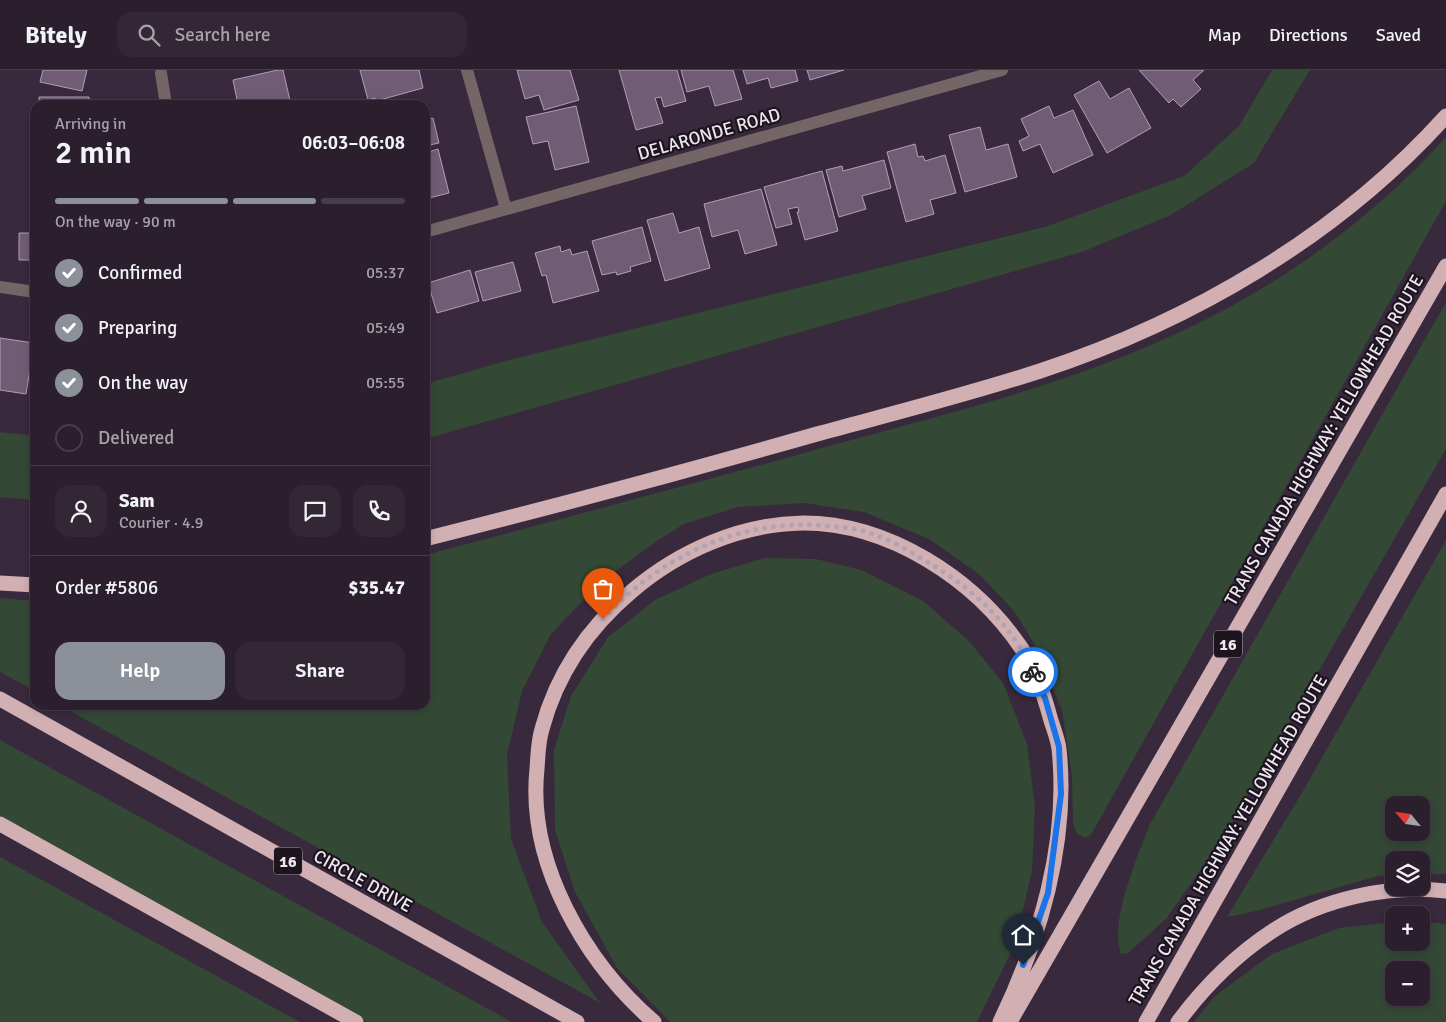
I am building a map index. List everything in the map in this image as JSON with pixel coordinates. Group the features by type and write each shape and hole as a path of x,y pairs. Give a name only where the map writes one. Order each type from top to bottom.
{"highway":[{"path":"430,538 740,456 968,392 1040,370 1104,347 1229,287 1288,253 1383,180 1446,116"},
{"name":"TRANS CANADA HIGHWAY: YELLOWHEAD ROUTE","path":"1010,1022 1446,266"},
{"name":"TRANS CANADA HIGHWAY: YELLOWHEAD ROUTE","path":"1146,1022 1446,494"},
{"path":"654,1022 614,979 584,940 564,907 546,861 535,784 541,732 555,692 579,645 615,606 649,577 702,545 749,530 803,523 858,530 909,550 955,579 991,610 1024,651 1045,698 1059,747 1061,794 1056,846 1048,893 1010,1000 1000,1022"},
{"path":"0,583 30,585"},
{"name":"CIRCLE DRIVE","path":"0,699 577,1022"},
{"path":"0,824 356,1022"},
{"path":"1178,1022 1199,994 1238,958 1274,930 1307,914 1360,896 1397,890 1446,891"}],"street":[{"path":"467,70 506,209"},
{"name":"DELARONDE ROAD","path":"430,231 1002,70"},
{"path":"161,73 165,100"},
{"path":"0,287 30,291"}],"green space":[{"path":"1272,70 1310,70 1254,163 1171,215 1082,252 430,438 430,383 513,359 1048,226 1184,176 1239,126"},
{"path":"1446,137 1446,201 1091,835 1085,838 1077,834 1073,824 1072,776 1062,710 1033,642 1014,611 979,574 929,539 864,512 804,503 738,507 684,524 657,541 602,581 551,634 522,691 507,755 511,839 542,922 600,1003 68,710 430,710 430,554 965,409 1096,367 1180,332 1253,294 1323,248 1388,195"},
{"path":"1446,302 1446,449 1223,838 1166,919 1128,953 1121,954 1118,940 1121,908 1149,826"},
{"path":"0,432 30,435 30,500 0,497"},
{"path":"1446,540 1446,874 1430,874 1430,851 1385,851 1385,876 1256,911 1227,917 1303,791"},
{"path":"765,558 816,559 861,570 923,601 969,641 1003,683 1027,744 1035,806 1032,871 1015,944 977,1022 670,1022 617,968 575,892 555,830 554,750 571,696 608,637 655,600 711,574"},
{"path":"0,598 30,601 30,688 0,672"},
{"path":"0,740 512,1022 367,1022 0,816"},
{"path":"0,857 300,1022 0,1022"},
{"path":"1430,922 1446,924 1446,1022 1194,1022 1215,996 1272,954 1339,928 1385,923 1385,951 1430,951"}],"building":[{"path":"43,70 87,70 82,91 40,82"},
{"path":"283,70 290,100 237,100 233,80"},
{"path":"360,70 419,70 423,88 380,100 376,100 375,98 368,100"},
{"path":"517,70 570,70 579,100 544,110 539,95 525,99"},
{"path":"619,70 677,70 686,101 664,107 661,97 655,98 663,123 636,130"},
{"path":"681,70 733,70 742,99 715,106 709,86 687,92"},
{"path":"743,70 795,70 798,81 771,88 768,78 747,84"},
{"path":"807,70 844,70 810,80"},
{"path":"1139,70 1204,70 1193,80 1201,89 1181,107 1173,99 1169,103"},
{"path":"1099,81 1110,99 1129,88 1151,128 1107,153 1074,95"},
{"path":"39,97 89,97 89,100 39,100"},
{"path":"576,106 589,162 555,170 548,141 533,144 526,117"},
{"path":"1049,106 1054,118 1073,110 1093,155 1053,173 1040,144 1023,151 1019,141 1029,136 1021,119"},
{"path":"433,118 439,143 430,145 430,119"},
{"path":"980,127 986,150 1008,144 1017,177 965,192 949,135"},
{"path":"915,144 918,157 923,156 925,161 945,155 956,193 930,200 934,214 906,222 887,152"},
{"path":"438,149 449,193 430,198 430,151"},
{"path":"884,160 891,188 862,196 866,209 839,217 826,170 842,166 843,171"},
{"path":"822,171 838,231 805,240 797,212 799,212 798,207 788,209 792,224 776,228 764,187"},
{"path":"761,189 777,245 745,254 738,230 712,237 704,204"},
{"path":"673,213 679,233 699,227 710,268 665,281 647,220"},
{"path":"642,227 651,261 630,267 631,271 617,275 616,272 602,275 592,241"},
{"path":"19,233 30,233 30,260 19,260"},
{"path":"560,246 561,252 570,249 572,255 587,251 599,291 553,303 546,275 542,276 535,253"},
{"path":"513,262 521,291 483,301 475,272"},
{"path":"470,270 479,301 437,313 430,290 430,282"},
{"path":"0,338 30,342 30,368 26,394 0,390"}],"way so far":[{"path":"603,619 615,606 649,577 702,545 749,530 803,523 858,530 909,550 955,579 991,610 1024,651 1033,672"}],"route":[{"path":"1023,965 1048,893 1056,846 1061,794 1059,747 1045,698 1033,672"}]}
